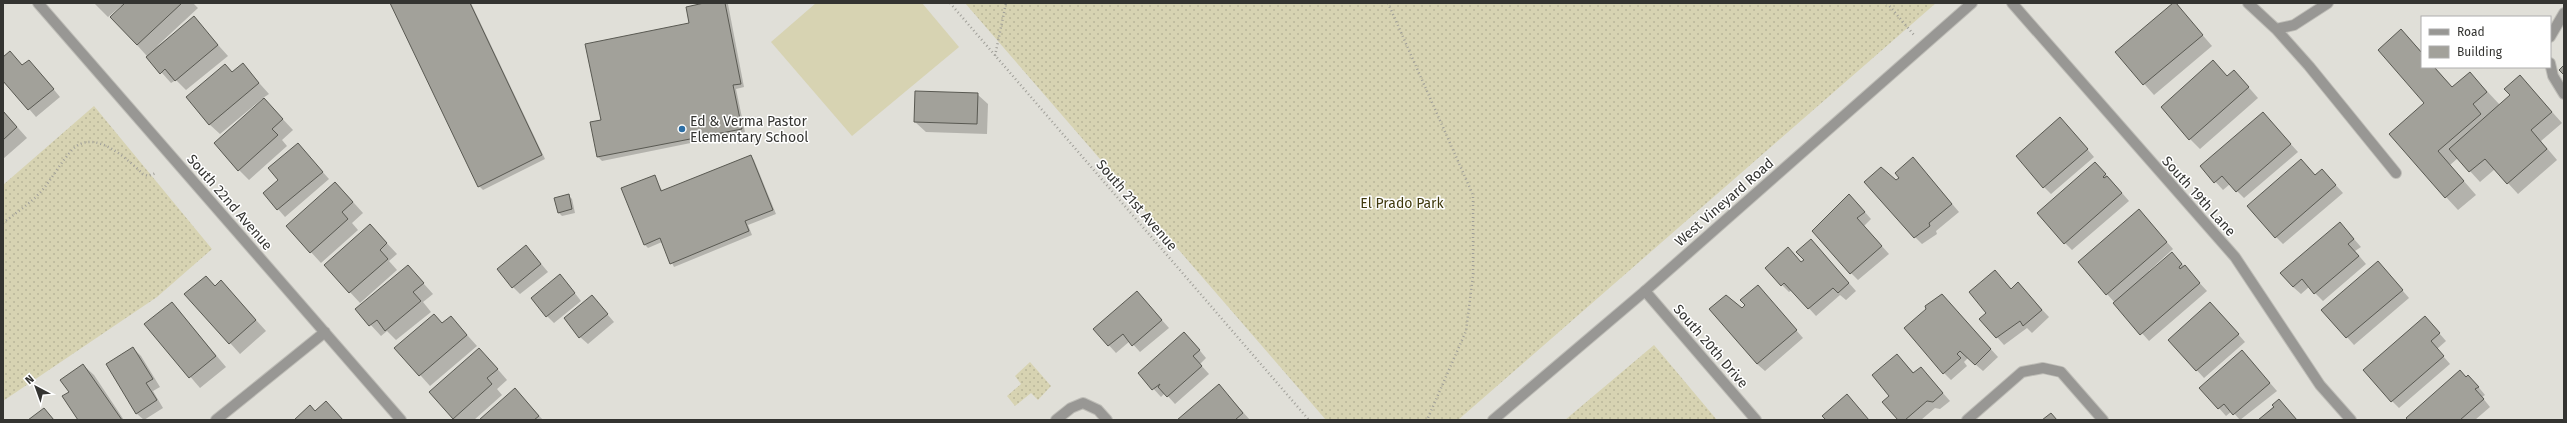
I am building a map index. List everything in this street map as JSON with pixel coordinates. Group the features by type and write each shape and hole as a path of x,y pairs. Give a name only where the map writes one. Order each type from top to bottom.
{"street":[{"name":"South 22nd Avenue","path":"38,3 401,420"},
{"name":"West Vineyard Road","path":"1492,420 1644,291 1972,3"},
{"name":"South 19th Lane","path":"2012,3 2235,257 2320,385 2351,420"},
{"path":"2248,3 2276,29 2396,173"},
{"path":"2276,29 2294,25 2328,3"},
{"path":"2551,35 2564,13"},
{"path":"2551,67 2553,76 2564,94"},
{"name":"South 20th Drive","path":"1644,291 1756,420"},
{"path":"216,420 325,332"},
{"path":"1966,420 2022,372 2043,368 2061,372 2103,420"},
{"path":"1056,420 1071,408 1083,403 1098,410 1107,420"}],"path":[{"name":"South 21st Avenue","path":"950,3 1309,420"},
{"path":"995,56 1006,3"},
{"path":"1388,3 1473,195 1474,276 1466,331 1427,420"},
{"path":"1887,3 1923,46"},
{"path":"3,223 43,189 73,149 80,145 92,143 108,146 143,174 148,176 156,173"}],"green space":[{"path":"816,3 922,3 959,47 852,136 771,42"},
{"name":"El Prado Park","path":"965,3 1936,3 1458,420 1326,420"},
{"path":"94,106 212,249 157,297 3,401 3,185"},
{"path":"1654,345 1717,420 1565,420"},
{"path":"1030,362 1051,386 1038,400 1031,393 1015,406 1007,396 1021,384 1015,376"}],"building":[{"path":"125,3 182,3 137,45 110,17"},
{"path":"390,3 470,3 542,155 478,187"},
{"path":"704,3 725,3 741,84 733,85 742,129 597,157 590,122 601,120 585,44 689,23 686,7"},
{"path":"2173,3 2176,3 2203,35 2143,85 2115,52"},
{"path":"194,16 218,45 175,81 165,69 160,74 146,57"},
{"path":"2401,29 2421,52 2421,68 2435,68 2452,87 2470,72 2487,92 2473,104 2481,114 2438,151 2464,181 2445,198 2389,134 2424,103 2378,50"},
{"path":"10,51 22,65 29,60 54,89 28,110 3,81 3,57"},
{"path":"2213,60 2227,76 2234,70 2249,87 2189,140 2161,107"},
{"path":"243,63 259,83 209,125 186,97 225,64 232,72"},
{"path":"2564,65 2564,75 2559,70"},
{"path":"2520,75 2552,112 2531,130 2547,149 2507,184 2485,159 2469,172 2449,149 2510,95 2504,89"},
{"path":"915,91 978,93 977,124 914,122"},
{"path":"264,98 283,119 272,129 278,135 238,171 214,143"},
{"path":"3,111 17,127 3,140"},
{"path":"2263,112 2291,144 2236,192 2222,176 2214,183 2200,166"},
{"path":"2060,117 2088,149 2043,188 2016,156"},
{"path":"298,143 323,172 277,210 263,193 278,180 268,168"},
{"path":"751,155 773,210 745,221 749,231 670,264 660,238 644,245 621,188 655,175 661,191"},
{"path":"1913,157 1952,204 1929,223 1930,226 1914,238 1864,182 1881,167 1896,180 1899,178 1895,173"},
{"path":"2301,159 2315,175 2322,169 2336,185 2275,238 2247,206"},
{"path":"2095,162 2106,174 2103,177 2104,178 2107,176 2122,193 2064,244 2037,213"},
{"path":"335,182 353,202 342,212 348,219 310,253 286,226"},
{"path":"569,194 572,209 558,213 554,198"},
{"path":"1849,194 1865,212 1857,218 1882,246 1850,274 1812,231"},
{"path":"2139,209 2167,242 2106,295 2078,262"},
{"path":"2340,222 2354,239 2348,244 2359,256 2314,294 2302,279 2293,287 2280,273"},
{"path":"370,224 387,243 380,250 388,259 349,293 324,265"},
{"path":"1811,239 1849,283 1838,293 1833,288 1808,309 1784,283 1781,286 1765,268 1788,247 1801,262 1804,260 1796,252"},
{"path":"526,245 541,264 512,288 497,269"},
{"path":"2172,252 2182,264 2179,267 2180,269 2185,265 2200,283 2140,335 2113,303"},
{"path":"2378,261 2403,290 2346,338 2321,310"},
{"path":"408,265 424,283 413,292 421,301 385,331 377,320 369,326 355,309"},
{"path":"1995,270 2011,289 2018,282 2042,310 2023,326 2020,321 1996,338 1979,319 1986,313 1969,292"},
{"path":"560,274 575,293 546,317 531,298"},
{"path":"206,276 215,286 221,280 256,320 229,344 184,294"},
{"path":"1758,285 1797,330 1757,364 1709,309 1726,295 1742,308 1745,305 1740,300"},
{"path":"1137,291 1162,320 1132,346 1123,334 1108,346 1093,329"},
{"path":"1942,294 1991,349 1975,365 1960,351 1957,354 1961,358 1943,374 1904,328 1926,309 1925,306"},
{"path":"592,295 608,314 579,338 564,318"},
{"path":"172,302 216,356 189,378 144,324"},
{"path":"2210,302 2239,334 2196,371 2168,340"},
{"path":"434,314 442,323 451,316 467,335 419,376 394,348"},
{"path":"2425,316 2440,333 2431,341 2444,356 2391,402 2363,370"},
{"path":"1184,332 1200,350 1193,356 1202,366 1167,397 1158,387 1160,384 1152,390 1138,373"},
{"path":"133,347 153,379 146,383 157,400 136,414 106,364"},
{"path":"479,348 498,369 487,378 492,384 453,419 429,392"},
{"path":"2242,350 2270,383 2233,415 2224,404 2218,409 2199,388"},
{"path":"1897,354 1913,373 1921,367 1943,393 1933,402 1927,401 1905,420 1898,420 1882,402 1889,396 1872,375"},
{"path":"83,364 122,420 78,420 62,396 69,392 60,380"},
{"path":"2460,370 2466,377 2468,375 2479,387 2475,389 2484,399 2460,420 2408,420 2406,418"},
{"path":"1219,384 1243,413 1235,420 1177,420"},
{"path":"515,388 539,416 534,420 479,420"},
{"path":"1847,394 1869,420 1826,420 1822,416"},
{"path":"2279,399 2297,420 2258,420 2274,407 2272,405"},
{"path":"326,401 343,420 294,420 310,405 315,411"},
{"path":"44,408 54,420 28,420"},
{"path":"2051,413 2057,420 2042,420"}],"place":[{"name":"Ed & Verma Pastor Elementary School","path":"682,129"}]}
